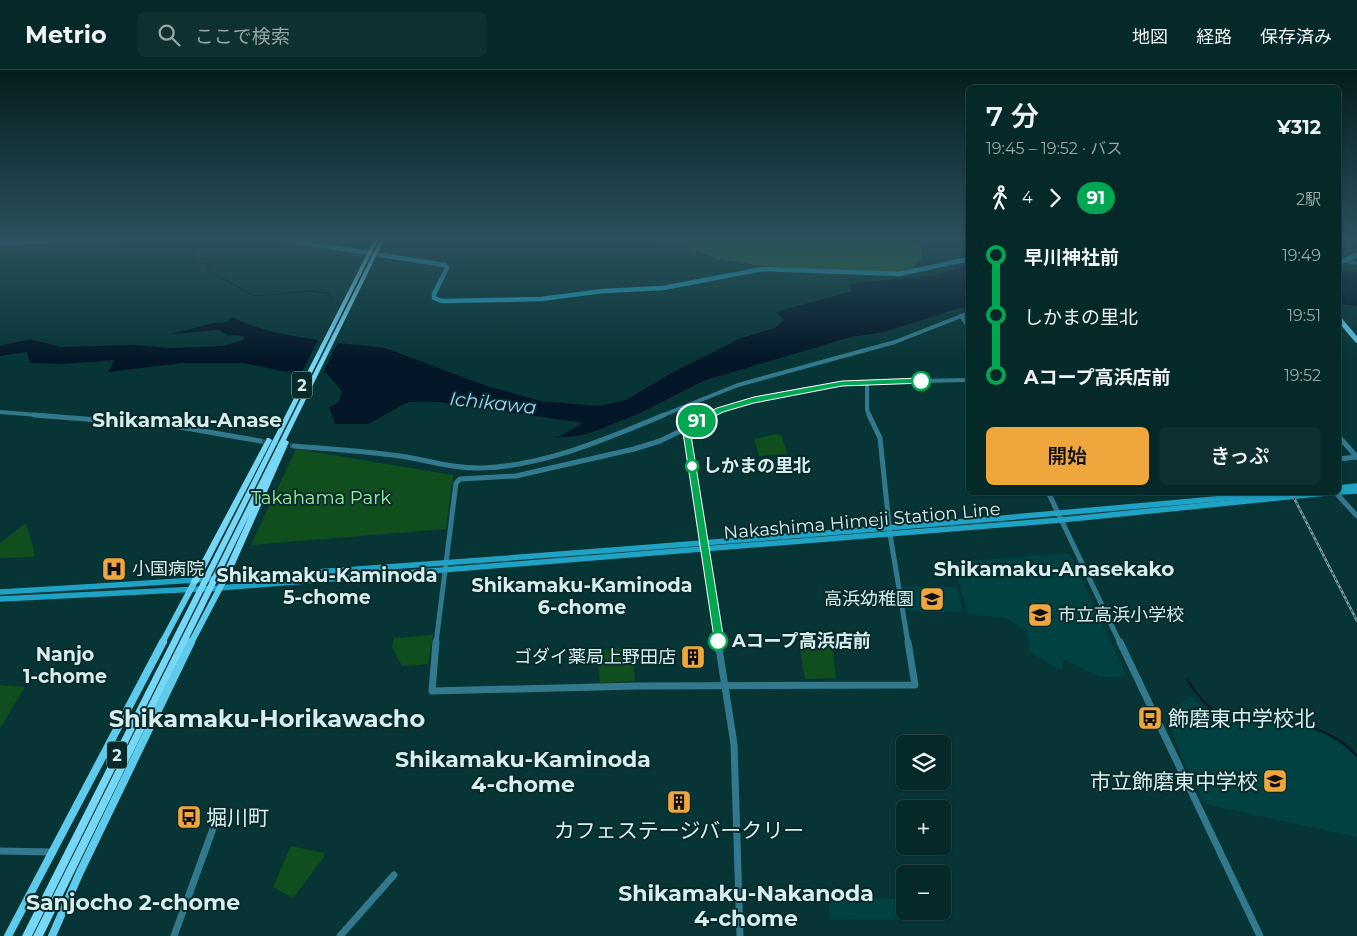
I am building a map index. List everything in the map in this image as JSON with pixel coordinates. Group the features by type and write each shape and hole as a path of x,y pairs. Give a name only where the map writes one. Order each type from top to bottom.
{"highway":[{"name":"2","path":"282,433 297,412 329,338 358,280"},
{"path":"1341,321 1357,340"},
{"name":"2","path":"38,936 216,579 301,387 329,338"},
{"path":"268,484 282,433"},
{"path":"8,936 193,585 282,433"},
{"path":"52,936 216,579 268,484 282,464"},
{"name":"2","path":"27,936 216,579"},
{"path":"42,936 59,896"}],"main road":[{"path":"441,280 434,294 434,298 442,301 541,299 603,290 663,288 703,280"},
{"path":"1341,488 1357,486"},
{"name":"Nakashima Himeji Station Line","path":"1341,492 1357,491"},
{"name":"Nakashima Himeji Station Line","path":"0,599 193,585 216,579 446,566 890,531 1061,520 1267,495"},
{"name":"Nakashima Himeji Station Line","path":"890,531 1057,513 1300,495"},
{"name":"Nakashima Himeji Station Line","path":"0,592 193,585"}],"street":[{"path":"294,446 400,456 456,467 483,468 531,462 561,455 738,385 895,342 966,314"},
{"path":"961,316 966,324"},
{"path":"868,382 868,410 880,438 890,531 915,685 725,688 637,686 432,691 433,666 456,484 460,479 516,476 570,462 634,449 660,441 720,410 742,403 830,385 868,382 966,380"},
{"path":"0,412 174,426 260,441"},
{"path":"685,428 734,744 740,936"},
{"path":"1341,440 1357,457"},
{"path":"1341,459 1357,457"},
{"path":"1049,495 1260,936"},
{"path":"1340,495 1357,516"},
{"path":"174,936 214,826"},
{"path":"0,851 52,852"},
{"path":"340,936 394,875"}],"shaded area":[{"name":"市立高浜小学校","path":"1070,554 1127,676 1101,677 1062,659 1063,670 1058,669 1030,652 1027,632 1006,618 968,614 954,564 956,562"},
{"name":"高浜幼稚園","path":"903,587 954,587 957,589 962,610 960,612 909,611 906,609"},
{"name":"市立飾磨東中学校","path":"1191,697 1224,720 1226,717 1296,725 1324,734 1343,745 1357,758 1357,837 1204,804 1180,753 1172,730 1185,720 1173,708"},
{"path":"828,897 896,899 896,920 830,919"}],"green space":[{"path":"777,434 782,437 787,454 759,456 754,439"},
{"name":"Takahama Park","path":"296,449 453,475 446,529 251,545"},
{"path":"26,523 35,554 33,557 0,558 0,543"},
{"path":"433,635 428,664 402,666 392,647 394,638"},
{"path":"799,643 832,644 836,678 805,679"},
{"path":"632,648 635,681 600,683 598,650"},
{"path":"0,685 25,687 0,728"},
{"path":"291,846 324,853 324,857 293,898 273,887"}],"water":[{"name":"Ichikawa","path":"884,280 966,280 966,308 960,308 884,332 851,337 703,381 638,414 598,430 583,435 556,438 583,423 439,402 408,402 368,424 335,424 329,407 338,403 342,391 326,373 281,371 243,363 183,363 108,372 115,360 62,364 30,363 27,352 0,356 0,346 31,339 60,347 134,345 170,348 223,346 243,340 244,336 228,335 218,330 171,334 214,323 227,322 232,317 252,326 282,334 385,348 484,385 541,401 598,406 626,400 675,371 741,338 775,328 784,320 776,312 852,291 849,284"},
{"path":"1341,280 1357,280 1357,306 1341,304"}],"pier":[{"path":"319,338 339,340 322,375 301,374"}],"waterway":[{"path":"226,280 254,296 309,291 327,293 332,300"},
{"path":"1187,679 1203,701 1213,710 1225,716 1270,720 1311,727 1335,738 1357,756"}],"tunnel":[{"path":"260,441 294,446"}],"railway":[{"path":"1293,495 1357,621"}],"bus line":[{"name":"91","path":"718,641 685,428 720,410 754,400 830,385 921,381"}],"place":[{"name":"しかまの里北","path":"692,466"},
{"name":"小国病院","path":"114,569"},
{"name":"高浜幼稚園","path":"932,599"},
{"name":"市立高浜小学校","path":"1040,615"},
{"name":"Aコープ高浜店前","path":"718,641"},
{"name":"ゴダイ薬局上野田店","path":"693,657"},
{"name":"飾磨東中学校北","path":"1150,718"},
{"name":"市立飾磨東中学校","path":"1275,781"},
{"name":"カフェステージバークリー","path":"679,802"},
{"name":"堀川町","path":"189,817"}],"district":[{"name":"Shikamaku-Anase","path":"187,420"},
{"name":"Shikamaku-Anasekako","path":"1054,569"},
{"name":"Shikamaku-Kaminoda 5-chome","path":"327,586"},
{"name":"Shikamaku-Kaminoda 6-chome","path":"582,596"},
{"name":"Nanjo 1-chome","path":"65,665"},
{"name":"Shikamaku-Horikawacho","path":"267,718"},
{"name":"Shikamaku-Kaminoda 4-chome","path":"523,772"},
{"name":"Sanjocho 2-chome","path":"133,902"},
{"name":"Shikamaku-Nakanoda 4-chome","path":"746,906"}]}
